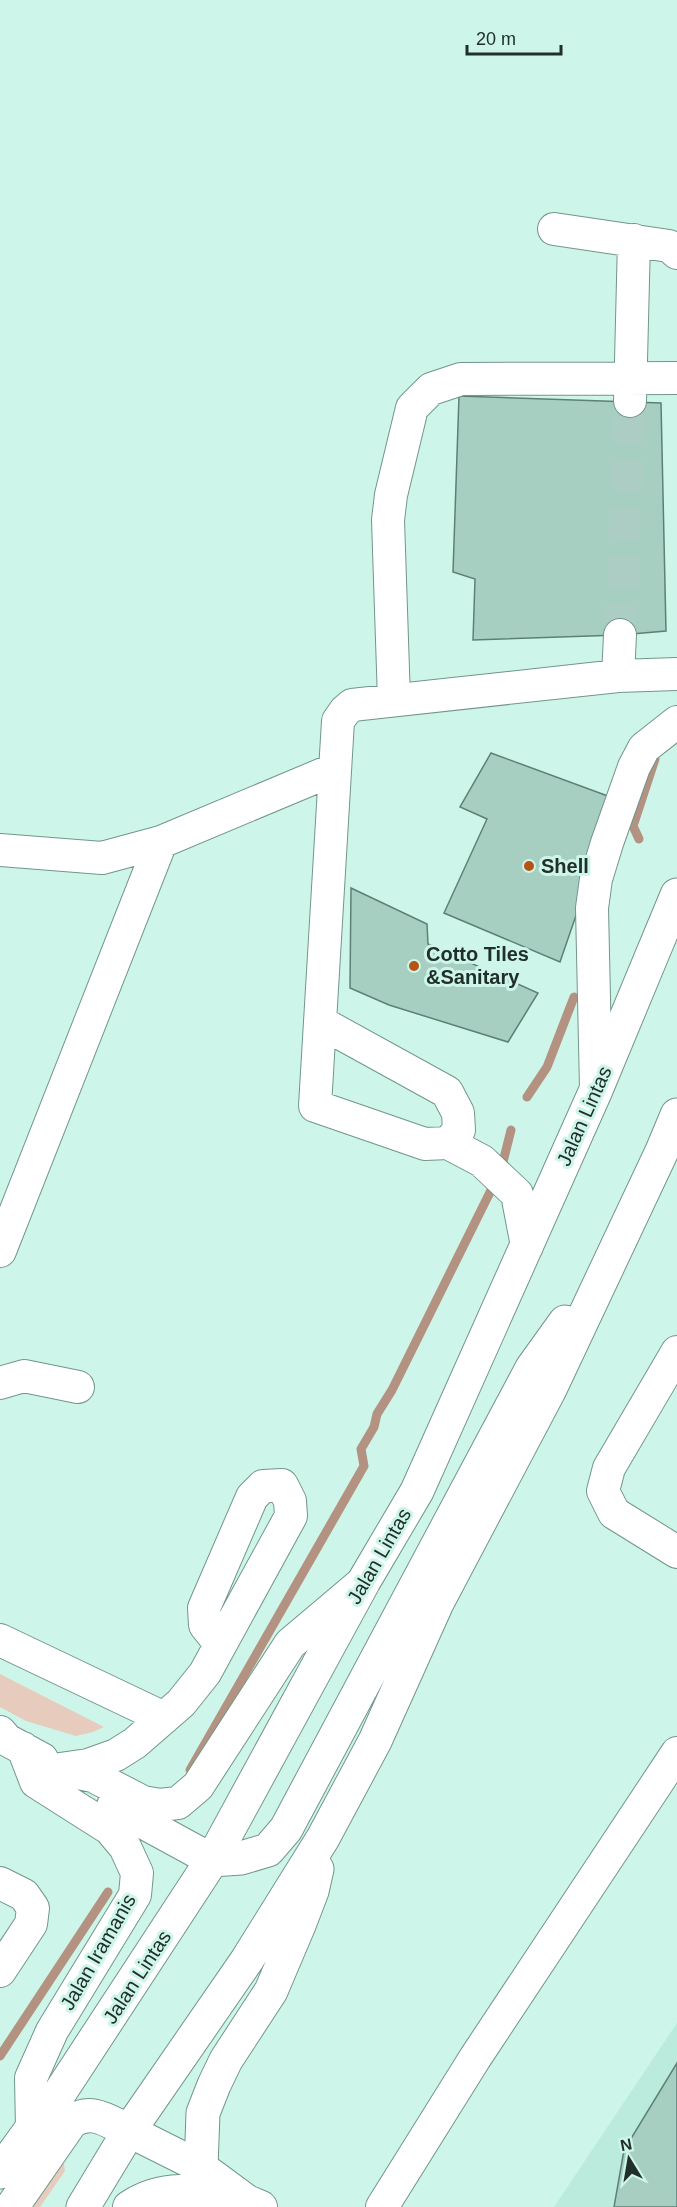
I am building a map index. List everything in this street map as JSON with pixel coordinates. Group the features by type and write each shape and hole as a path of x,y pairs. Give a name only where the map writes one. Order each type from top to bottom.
{"highway":[{"name":"Jalan Lintas","path":"0,2172 59,2094 212,1860 364,1581 417,1491 596,1090 677,896"},
{"path":"83,2207 129,2131 247,1960 323,1838 375,1741 437,1603 550,1389 677,1115"},
{"path":"212,1860 241,1858 268,1850 286,1829 532,1368 614,1251"},
{"path":"201,2167 203,2113 226,2060 276,1980 312,1891 323,1838"},
{"path":"12,2207 71,2122 78,2117 84,2114 93,2115 129,2131"}],"street":[{"path":"554,229 669,246 677,253"},
{"path":"630,390 634,240"},
{"path":"394,700 388,520 391,495 412,408 431,389 461,380 630,390 677,378"},
{"path":"618,676 620,635"},
{"path":"526,1246 517,1194 482,1161 448,1143 425,1144 315,1106 338,721 352,705 618,676 677,674"},
{"path":"596,1090 592,932 592,908 596,879 634,767 644,748 677,722"},
{"path":"0,850 102,858 161,842 335,768"},
{"path":"0,1251 161,842"},
{"path":"320,1022 447,1092 458,1113 459,1130 448,1143"},
{"path":"677,1352 609,1468 603,1491 614,1513 677,1552"},
{"path":"0,1383 24,1376 78,1387"},
{"path":"60,1769 93,1776 143,1802 159,1805 178,1803 198,1786 290,1644 364,1581"},
{"path":"0,1640 164,1718"},
{"path":"60,1769 88,1765 116,1755 135,1743 181,1703 205,1673 220,1644"},
{"path":"8,1740 60,1769 94,1796 212,1860"},
{"name":"Jalan Iramanis","path":"8,1740 36,1782 110,1829 125,1847 137,1873 135,1895 52,2031 31,2078 32,2128"},
{"path":"382,2207 474,2058 677,1753"},
{"path":"0,1883 24,1895 33,1908 31,1924 0,1971"},
{"path":"129,2131 201,2167 254,2204"},
{"path":"129,2207 158,2193 193,2190 254,2204"}],"shaded area":[{"path":"0,1674 104,1727 76,1736 26,1721 0,1707"},
{"path":"677,2023 677,2207 554,2207"},
{"path":"59,2162 64,2164 65,2171 40,2207 24,2207"}],"building":[{"path":"459,396 661,403 666,631 620,635 473,640 475,579 453,572"},
{"name":"Shell","path":"491,753 616,799 560,962 444,913 487,819 460,807"},
{"name":"Cotto Tiles &Sanitary","path":"351,888 427,924 428,944 538,993 508,1042 389,1005 350,988"},
{"path":"677,2063 677,2207 614,2207 624,2150"}],"waterway":[{"path":"639,839 633,826 655,759"},
{"path":"527,1097 547,1067 574,997"},
{"path":"190,1770 364,1466 361,1449 501,1170 511,1130"},
{"path":"0,2056 108,1892"}],"tunnel":[{"path":"620,635 630,401"}],"place":[{"name":"Shell","path":"529,866"},
{"name":"Cotto Tiles &Sanitary","path":"414,966"}]}
